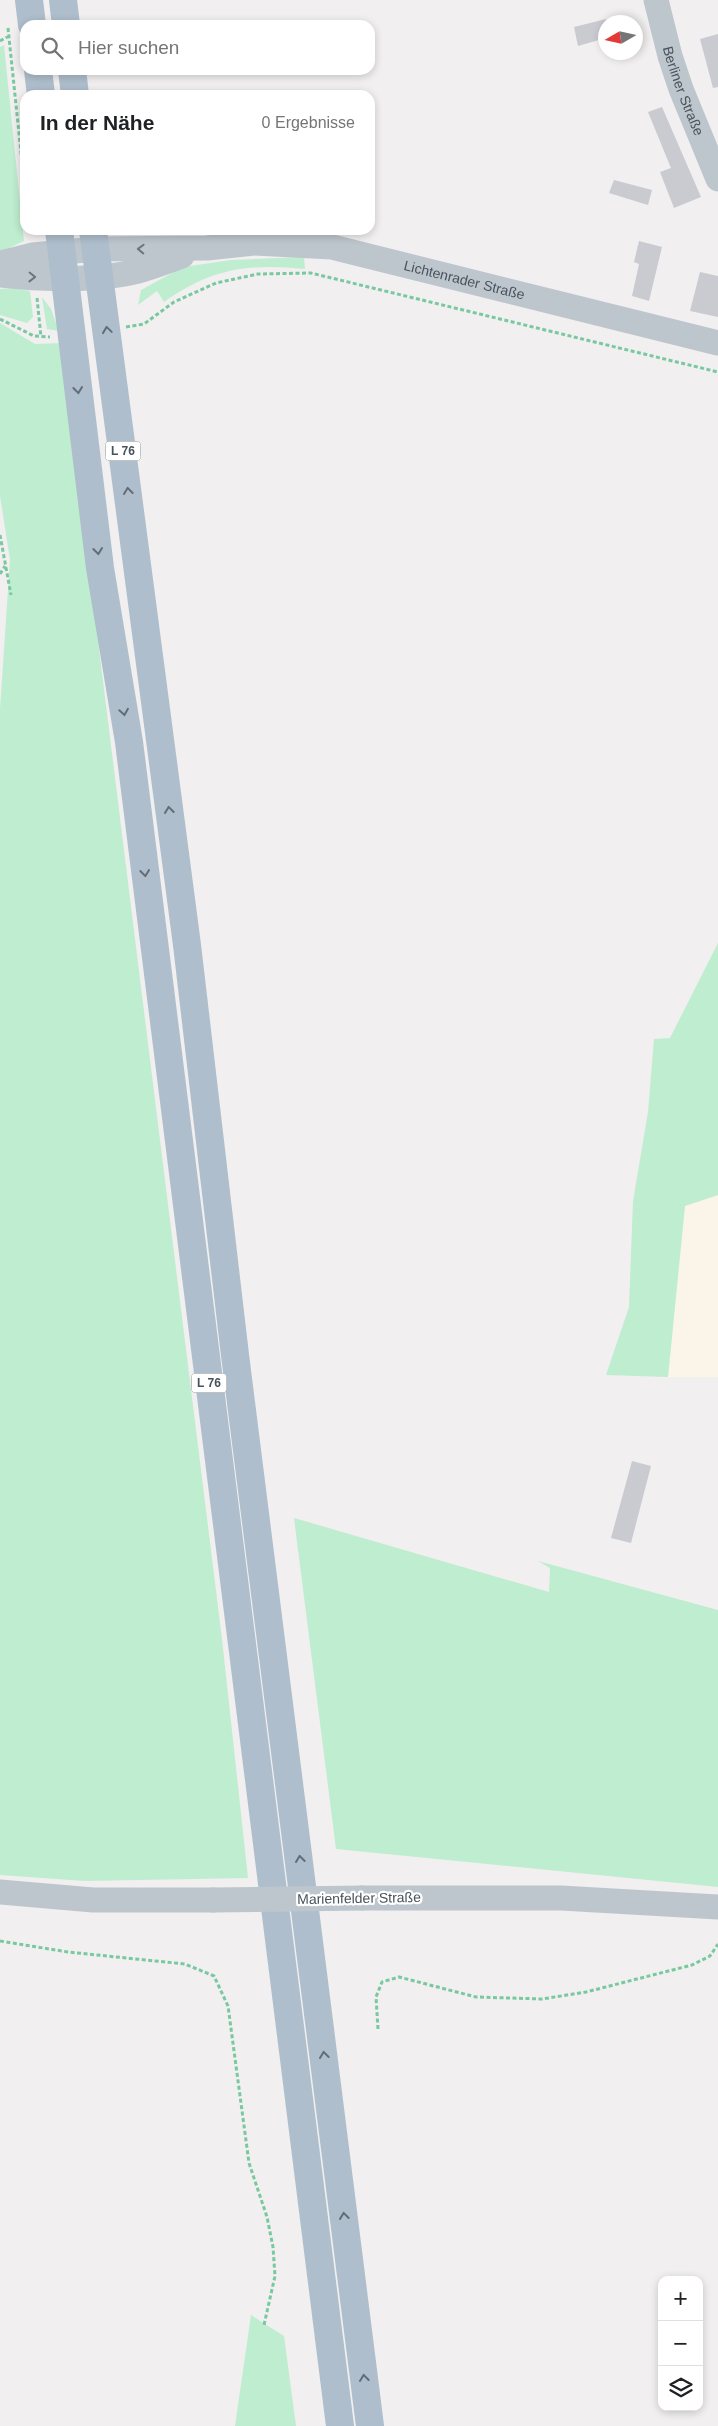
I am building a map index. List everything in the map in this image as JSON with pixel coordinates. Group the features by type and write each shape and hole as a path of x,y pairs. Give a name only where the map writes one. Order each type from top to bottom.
{"main road":[{"path":"21,20 29,0"},
{"path":"63,0 65,20"},
{"path":"39,75 40,90"},
{"path":"73,75 74,90"},
{"name":"L 76","path":"94,240 187,945 236,1364 370,2426"},
{"name":"L 76","path":"61,253 100,568 129,742 340,2426"}],"street":[{"name":"Berliner Straße","path":"656,0 678,80 718,179"},
{"name":"Lichtenrader Straße","path":"0,275 94,240 207,248 254,243 332,247 368,254 718,342"},
{"name":"Lichtenrader Straße","path":"0,263 19,258 61,253 100,276 139,271 207,248"},
{"name":"Marienfelder Straße","path":"0,1892 93,1900 561,1898 718,1907"}],"path":[{"path":"0,41 17,29"},
{"path":"17,29 20,90"},
{"path":"107,331 144,324 174,302 216,283 258,274 311,273 718,372"},
{"path":"37,294 41,337"},
{"path":"0,319 41,337 72,335"},
{"path":"0,535 11,595"},
{"path":"0,574 5,562"},
{"path":"0,1941 68,1952 185,1964 214,1976 228,2006 249,2163 267,2217 274,2247 275,2276 264,2325"},
{"path":"378,2029 376,1997 382,1982 399,1977 476,1997 542,1999 586,1992 692,1965 710,1956 718,1944"}],"shaded area":[{"path":"718,1195 718,1377 668,1377 685,1206"}],"green space":[{"path":"4,45 20,202 20,235 23,235 24,241 0,252 0,47"},
{"path":"304,257 305,269 265,267 230,271 198,282 164,302 157,291 138,305 141,290 183,267 231,260"},
{"path":"12,288 30,291 33,317 27,323 0,315 0,289"},
{"path":"42,297 51,309 59,331 47,329"},
{"path":"0,323 35,344 61,343 222,1639 248,1878 85,1881 0,1875 0,709 10,560 0,496"},
{"path":"718,943 718,1195 685,1206 668,1377 606,1375 629,1307 633,1201 648,1112 654,1039 670,1038"},
{"path":"294,1518 549,1592 550,1568 538,1561 718,1610 718,1887 336,1849"},
{"path":"251,2315 284,2336 296,2426 235,2426"}],"building":[{"path":"598,21 598,40 578,46 574,27"},
{"path":"718,34 718,87 713,88 700,39"},
{"path":"662,107 701,197 674,208 660,172 671,168 648,112"},
{"path":"614,180 652,190 648,205 609,193"},
{"path":"639,241 662,247 649,301 632,296 639,264 634,262"},
{"path":"700,272 718,276 718,317 690,311"},
{"path":"632,1461 651,1466 631,1543 611,1538"}]}
